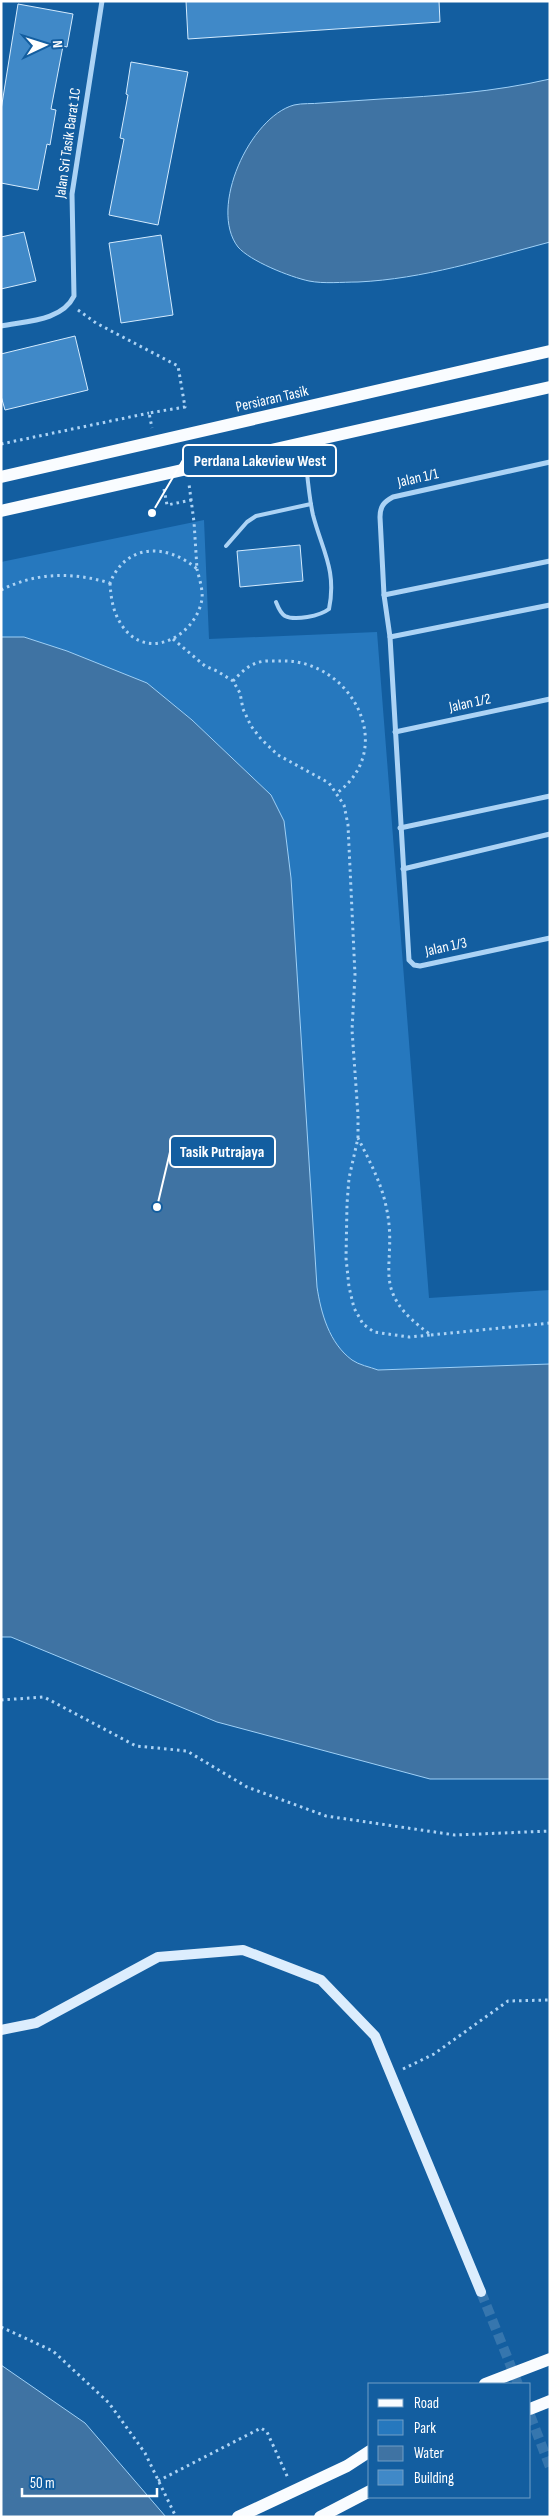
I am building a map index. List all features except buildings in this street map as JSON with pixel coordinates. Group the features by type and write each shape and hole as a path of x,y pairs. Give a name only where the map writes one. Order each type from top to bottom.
{"main road":[{"name":"Persiaran Tasik","path":"1,476 155,443 550,351"},
{"path":"1,511 550,387"},
{"path":"488,2383 550,2359"},
{"path":"531,2409 550,2401"},
{"path":"238,2517 347,2466 368,2453"},
{"path":"320,2517 366,2493"}],"street":[{"name":"Jalan Sri Tasik Barat 1C","path":"70,304 75,288 72,194 102,1"},
{"path":"1,326 59,314 70,304"},
{"name":"Jalan 1/1","path":"403,869 390,638 384,595 380,508 385,501 393,497 550,462"},
{"path":"384,595 550,561"},
{"path":"390,638 550,605"},
{"name":"Jalan 1/2","path":"395,732 550,699"},
{"path":"400,828 550,796"},
{"path":"403,869 550,834"},
{"name":"Jalan 1/3","path":"403,869 407,952 409,960 414,965 550,938"},
{"path":"1,2030 36,2023 158,1957 243,1950 321,1980 375,2036 482,2292"}],"lane":[{"path":"276,602 279,610 285,616 323,614 329,610 328,558 311,504 304,443"},
{"path":"226,546 247,522 256,516 311,504"}],"path":[{"path":"1,444 185,407 178,366 96,323 70,304"},
{"path":"148,413 155,443"},
{"path":"187,469 192,500 196,569 202,598 199,610 194,621 184,632 173,639 148,643 132,636 124,628 112,607 110,583 115,571 123,562 132,555 156,550 184,558 196,569"},
{"path":"162,474 167,505 192,500"},
{"path":"1,590 31,578 52,575 90,577 110,583"},
{"path":"173,639 205,666 233,681 240,694 243,709 251,726 261,739 278,755 329,784 337,792 344,805 348,825 356,975 352,1030 358,1138 349,1178 347,1204 347,1274 354,1308 363,1324 374,1332 409,1337 550,1323"},
{"path":"233,681 253,664 267,661 293,660 322,670 346,689 354,700 363,720 366,736 360,768 350,783 337,792"},
{"path":"358,1138 372,1166 387,1206 389,1282 394,1296 410,1320 431,1334"},
{"path":"1,1700 44,1697 136,1746 187,1751 247,1787 326,1816 455,1835 550,1832"},
{"path":"391,2074 434,2054 508,2001 550,2000"},
{"path":"1,2327 53,2351 109,2403 145,2453 176,2517"},
{"path":"158,2481 261,2428 267,2432 294,2490"}],"green space":[{"path":"204,520 209,639 377,632 429,1298 550,1290 550,1364 378,1370 355,1362 337,1345 327,1327 317,1287 291,878 284,821 271,795 192,720 147,683 67,651 24,637 1,637 1,562"}],"water":[{"path":"550,79 550,242 430,273 382,280 333,283 309,281 281,272 251,258 238,247 230,230 228,210 231,188 238,166 249,145 262,127 278,113 297,104 466,93"},
{"path":"1,637 24,637 67,651 147,683 192,720 271,795 284,821 291,878 317,1287 327,1327 337,1345 355,1362 378,1370 550,1364 550,1779 430,1779 217,1722 11,1637 1,1637"},
{"path":"1,2365 85,2423 166,2517 1,2517"}],"tunnel":[{"path":"481,2292 518,2383"},
{"path":"531,2418 550,2467"}],"place":[{"name":"Perdana Lakeview West","path":"152,513"},
{"name":"Tasik Putrajaya","path":"157,1207"}]}
